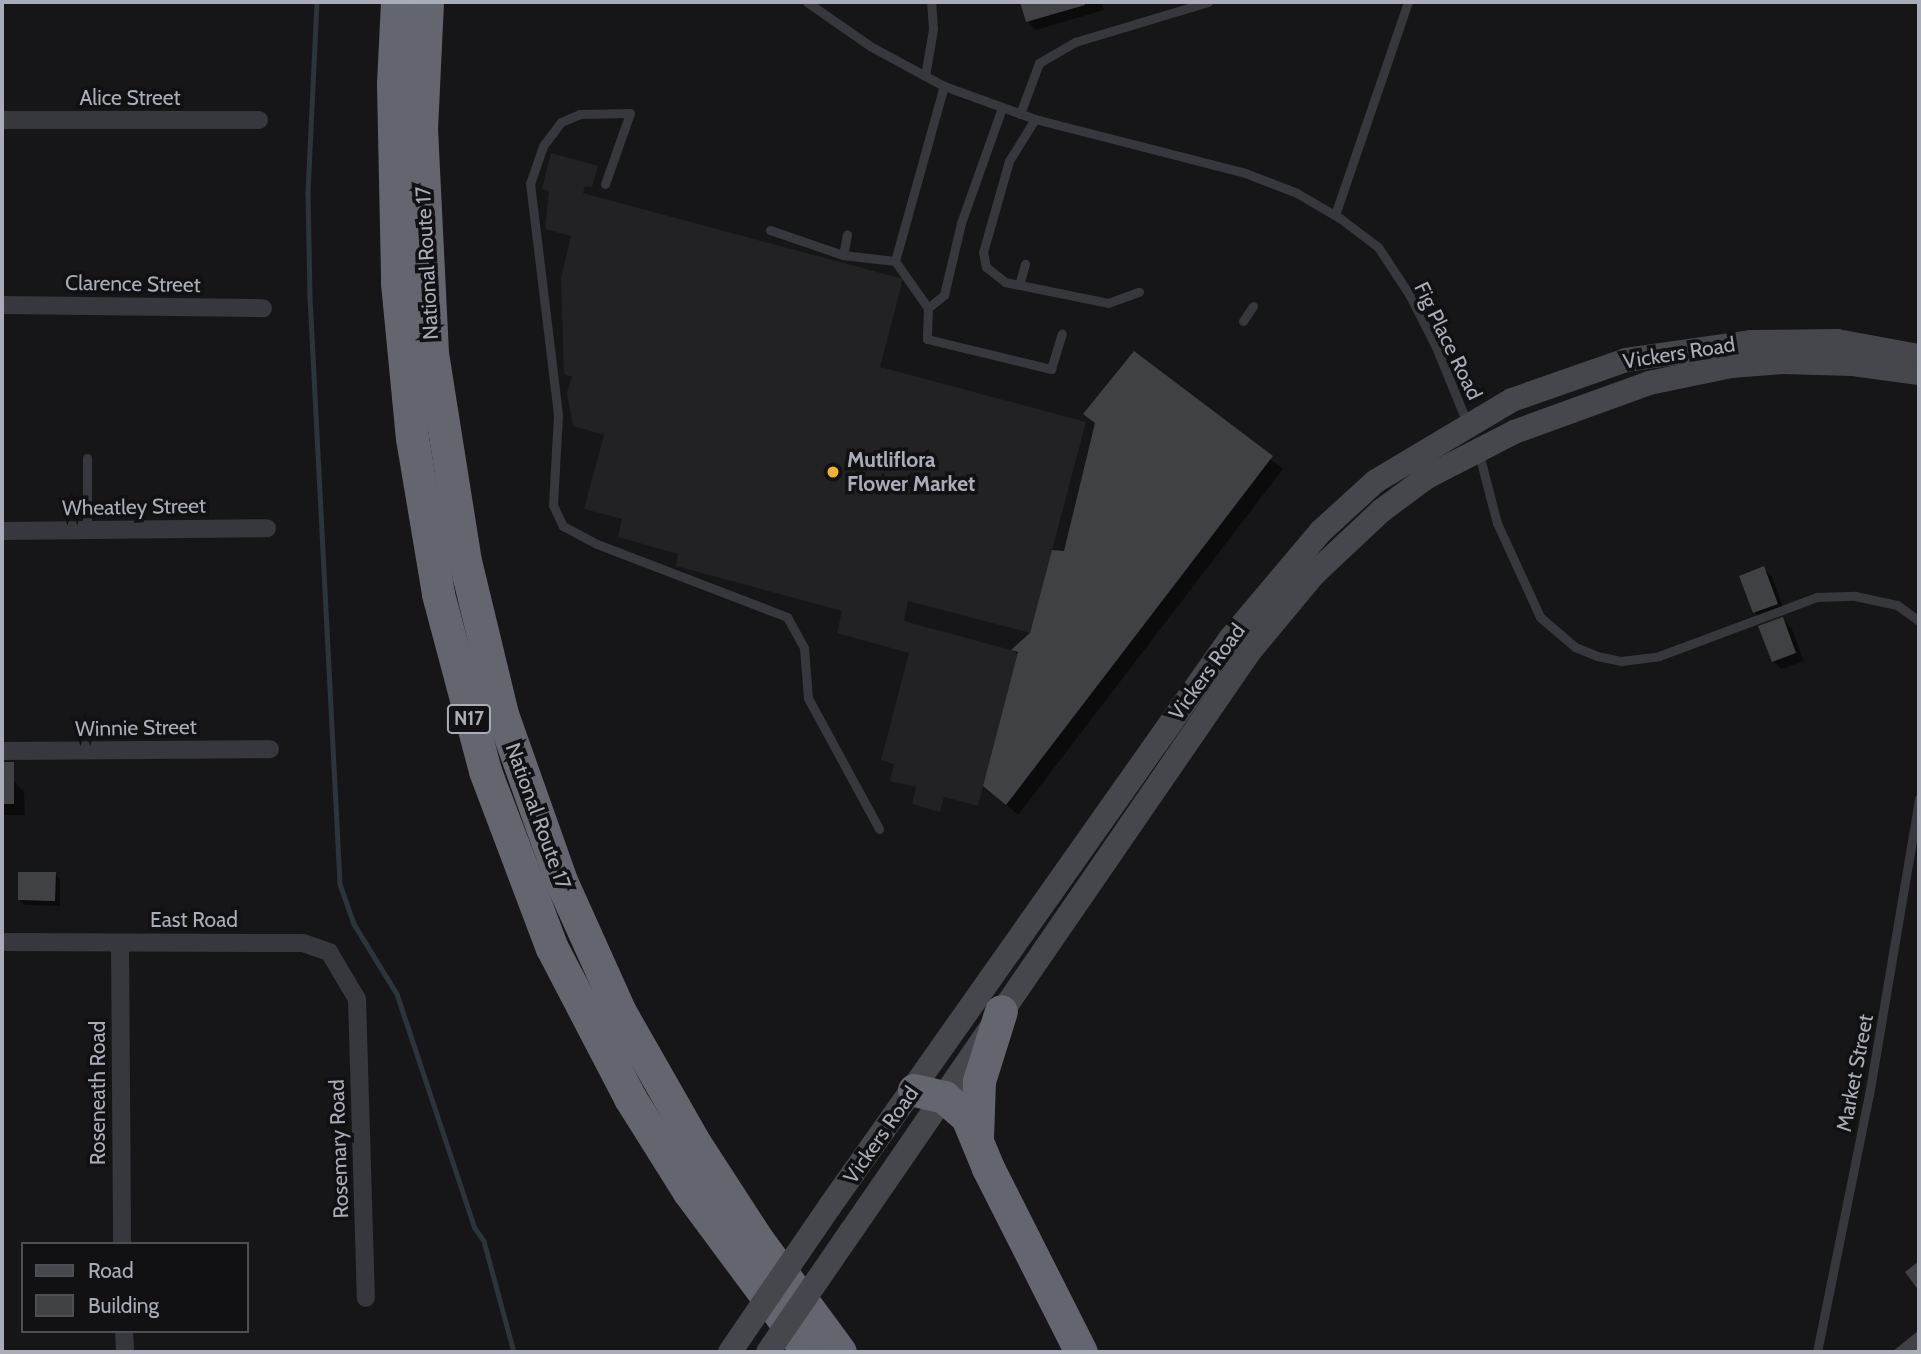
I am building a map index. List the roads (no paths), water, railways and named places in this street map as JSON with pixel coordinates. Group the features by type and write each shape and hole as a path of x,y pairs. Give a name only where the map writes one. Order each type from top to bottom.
{"highway":[{"name":"N17","path":"397,2 393,83 396,247 412,438 438,594 485,771 552,948 630,1098 689,1192 808,1352"},
{"name":"National Route 17","path":"427,2 422,141 432,353 464,561 502,714 562,883 620,1012 696,1145 757,1239 840,1352"},
{"path":"977,1138 979,1081 1001,1011"},
{"path":"929,1093 959,1106 1080,1352"}],"main road":[{"name":"Vickers Road","path":"768,1352 852,1230 1019,933 1276,580 1358,496 1468,424 1573,377 1626,360 1717,344 1838,341 1919,356"},
{"name":"Vickers Road","path":"730,1352 831,1206 1001,1011 1250,651 1346,541 1381,510 1427,477 1478,451 1604,397 1731,366 1833,363 1919,373"}],"street":[{"name":"Alice Street","path":"2,120 259,120"},
{"name":"Clarence Street","path":"2,305 263,308"},
{"name":"Wheatley Street","path":"2,531 267,528"},
{"name":"Winnie Street","path":"2,751 270,749"},
{"name":"East Road","path":"2,942 313,944 335,959 357,999"},
{"name":"Roseneath Road","path":"120,943 122,1242"},
{"name":"Rosemary Road","path":"357,999 366,1298"},
{"path":"124,1333 125,1352"}],"lane":[{"name":"Fig Place Road","path":"807,2 870,46 944,86 1035,119 1245,173 1297,193 1335,215 1378,247 1409,294 1436,346 1478,451 1497,523 1534,607 1556,633 1597,656 1621,662 1659,656 1817,597 1855,596 1897,605 1919,621"},
{"path":"925,76 933,29 932,2"},
{"path":"1020,114 1039,63 1075,43 1209,2"},
{"path":"1335,215 1408,2"},
{"path":"895,261 944,86"},
{"path":"928,308 944,295 961,223 1002,108"},
{"path":"605,184 630,113 580,114 561,122 544,146 530,183 558,415 554,505 563,526 597,544 788,617 804,648 808,698 879,829"},
{"path":"1035,119 1009,161 983,252 986,267 1005,282 1108,303 1139,292"},
{"path":"770,230 843,255 895,261 928,308 927,339 1051,369 1062,334"},
{"path":"843,255 847,234"},
{"path":"1019,285 1025,264"},
{"path":"1243,321 1253,306"},
{"path":"87,458 87,530"},
{"name":"Market Street","path":"1817,1352 1874,1068 1919,798"}],"waterway":[{"path":"317,2 308,192 310,297 340,884 354,924 397,994 475,1228 484,1241 514,1352"}],"place":[{"name":"Mutliflora Flower Market","path":"833,472"}]}
